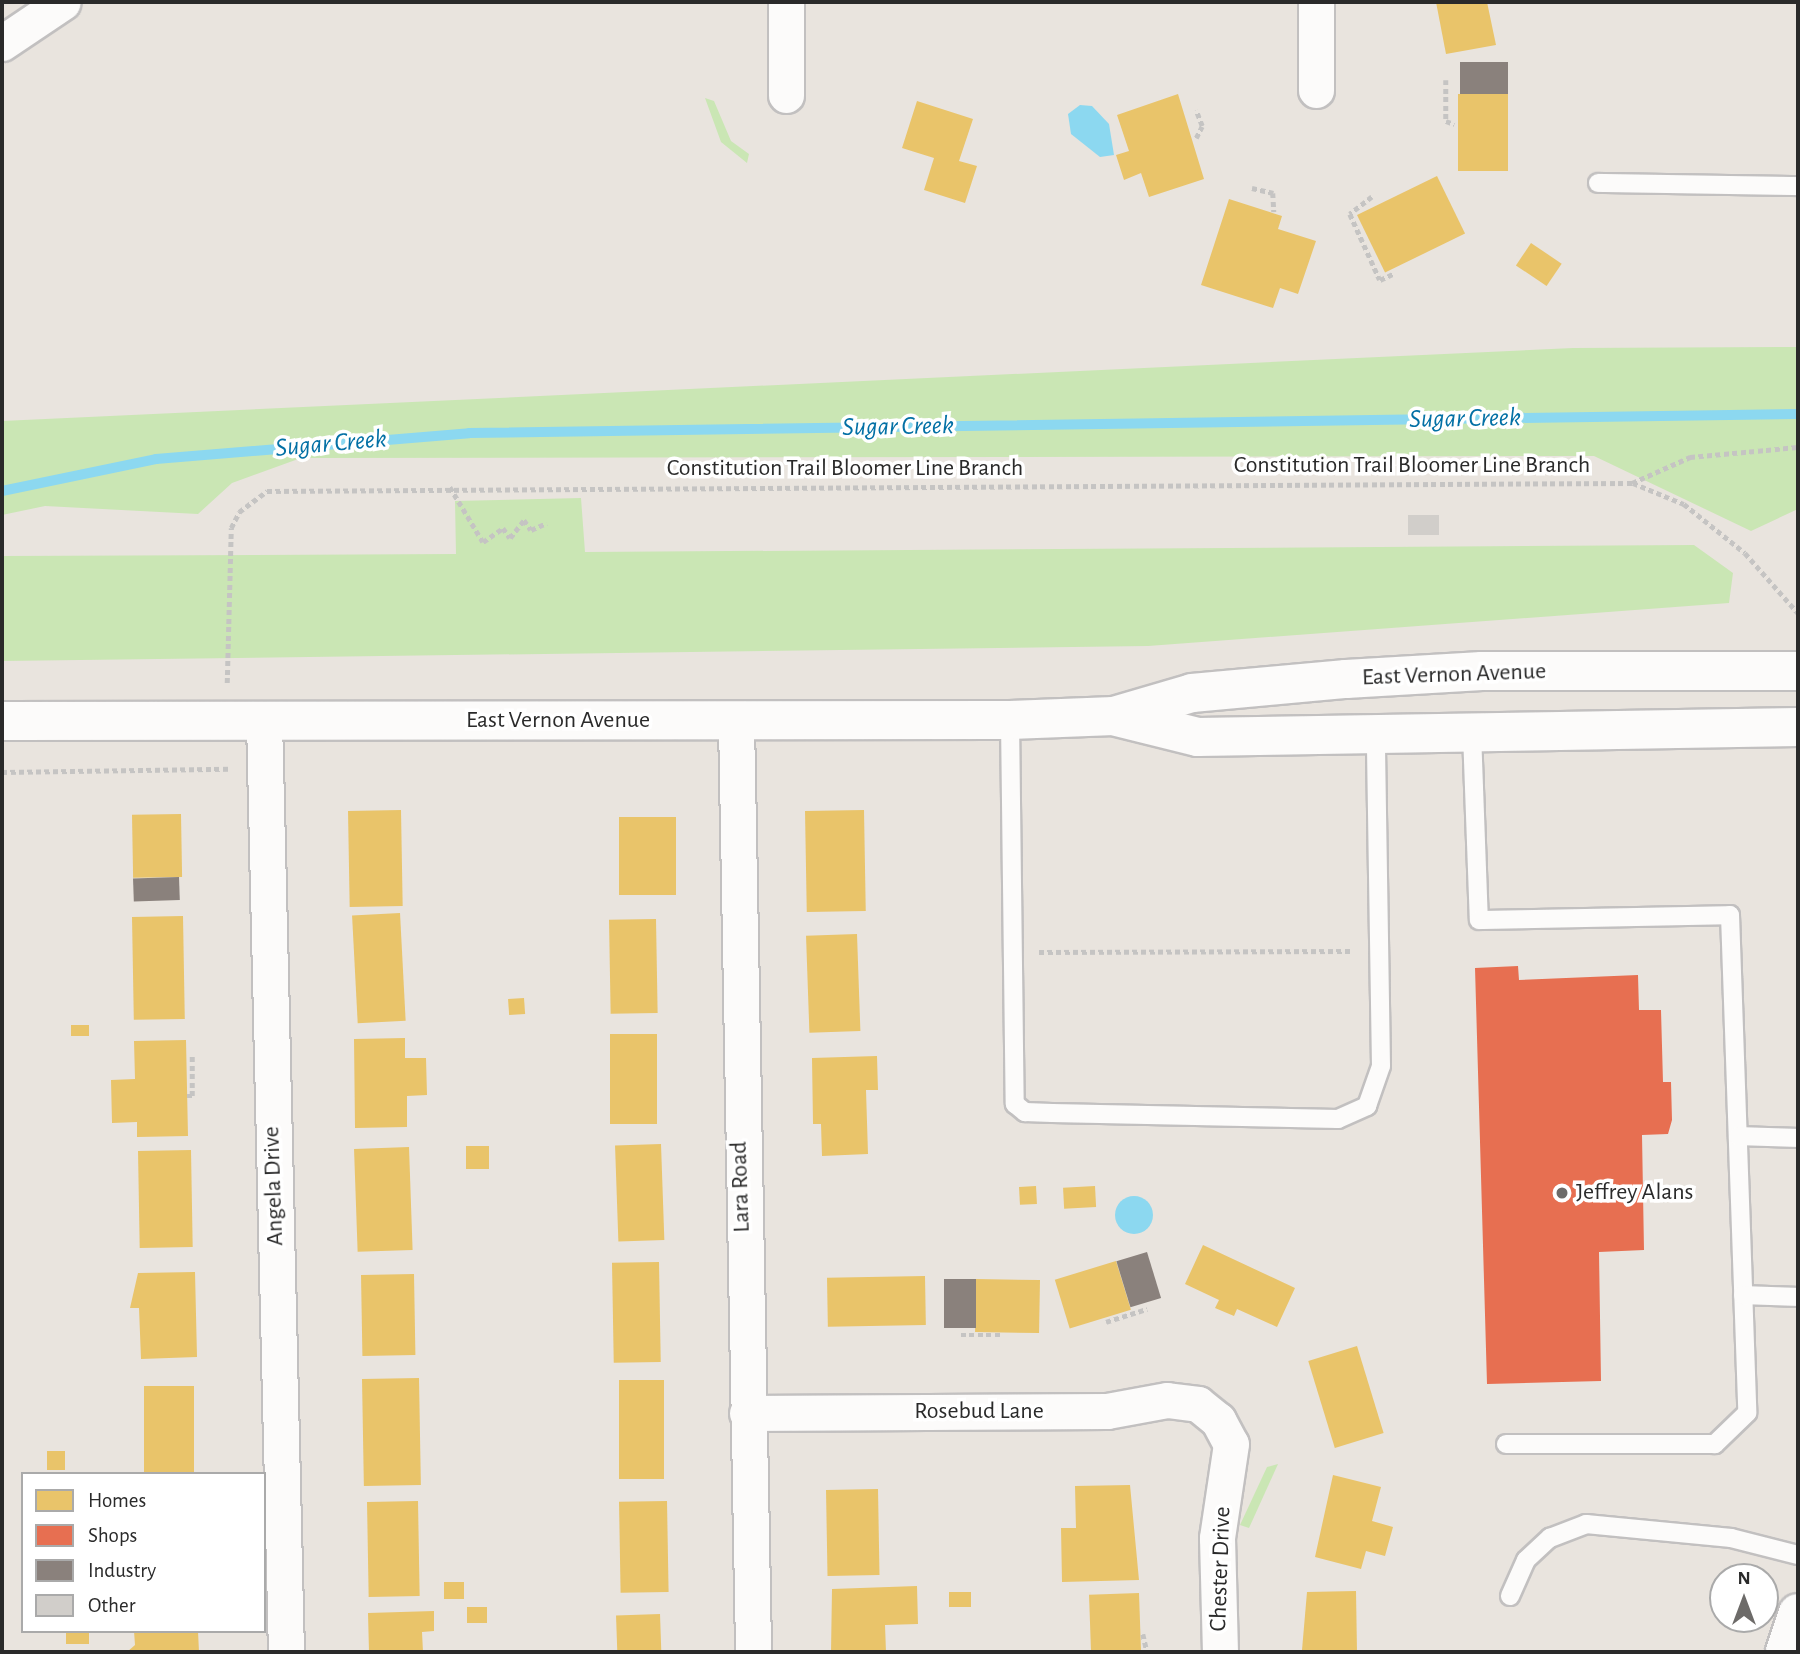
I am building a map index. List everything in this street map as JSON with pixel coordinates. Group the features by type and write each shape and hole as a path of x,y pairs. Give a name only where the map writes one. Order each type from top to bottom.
{"main road":[{"name":"East Vernon Avenue","path":"2,721 1010,720 1114,716 1192,693 1334,679 1482,671 1798,671"},
{"name":"East Vernon Avenue","path":"1114,716 1198,737 1798,727"},
{"path":"1785,1652 1798,1613"}],"street":[{"path":"2,43 63,2"},
{"path":"786,2 786,95"},
{"path":"1316,2 1316,89"},
{"name":"Angela Drive","path":"264,720 286,1652"},
{"name":"Lara Road","path":"736,721 753,1652"},
{"name":"Rosebud Lane","path":"747,1413 1107,1411 1180,1400 1208,1410"},
{"name":"Chester Drive","path":"1208,1410 1231,1444 1218,1531 1220,1652"}],"lane":[{"path":"1598,183 1798,186"},
{"path":"1010,720 1016,1104 1025,1112 1338,1119 1367,1106 1381,1066 1376,735"},
{"path":"1472,733 1479,920 1730,915 1747,1413 1716,1444 1506,1444"},
{"path":"1738,1136 1798,1138"},
{"path":"1743,1295 1798,1297"},
{"path":"1510,1596 1526,1560 1550,1538 1586,1524 1731,1538 1798,1555"}],"path":[{"path":"1446,79 1446,121 1454,124"},
{"path":"1196,110 1202,127 1196,138"},
{"path":"1252,188 1273,193 1274,212"},
{"path":"1372,197 1350,215 1380,280 1393,274"},
{"name":"Constitution Trail Bloomer Line Branch","path":"1632,483 1690,457 1798,447"},
{"name":"Constitution Trail Bloomer Line Branch","path":"227,683 231,528 250,501 267,491 450,487 1632,483 1684,504 1745,553 1798,612"},
{"path":"450,487 483,542 503,528 510,538 524,520 531,530 547,523"},
{"path":"2,772 229,770"},
{"path":"1014,952 1379,951"},
{"path":"187,1096 192,1096 192,1054"},
{"path":"1106,1322 1147,1309"},
{"path":"961,1335 1002,1335"},
{"path":"1143,1634 1147,1652"}],"green space":[{"path":"705,98 714,101 731,141 749,154 747,163 721,142"},
{"path":"1798,347 1798,509 1751,531 1594,456 301,458 232,483 198,514 45,506 2,515 2,421 1573,348"},
{"path":"581,498 585,552 1694,545 1733,573 1729,603 1148,646 2,661 2,556 456,554 455,501"},
{"path":"1278,1464 1249,1528 1240,1525 1267,1467"}],"water":[{"path":"1080,105 1092,106 1109,124 1114,155 1100,157 1071,134 1068,114"},
{"path":"1134,1196 1147,1202 1153,1215 1147,1228 1134,1234 1121,1228 1115,1215 1121,1202"}],"building: Homes":[{"path":"1436,2 1487,2 1496,45 1446,54"},
{"path":"1178,94 1204,179 1149,197 1141,173 1124,180 1116,155 1129,151 1117,115"},
{"path":"1458,94 1508,94 1508,171 1458,171"},
{"path":"917,101 973,119 959,161 977,166 965,203 924,190 934,158 902,148"},
{"path":"1437,176 1465,234 1385,273 1357,215"},
{"path":"1229,199 1282,216 1278,229 1316,241 1298,294 1280,288 1273,308 1201,285"},
{"path":"1531,243 1562,264 1547,286 1516,265"},
{"path":"401,810 403,906 350,907 348,811"},
{"path":"864,810 866,911 807,912 805,811"},
{"path":"181,814 182,877 133,878 132,815"},
{"path":"619,817 676,817 676,895 619,895"},
{"path":"400,913 406,1021 358,1023 352,916"},
{"path":"183,916 185,1019 134,1020 132,917"},
{"path":"656,919 658,1013 611,1014 609,920"},
{"path":"857,934 860,1031 809,1033 806,936"},
{"path":"524,998 525,1014 509,1015 508,999"},
{"path":"71,1025 89,1025 89,1036 71,1036"},
{"path":"610,1034 657,1034 657,1124 610,1124"},
{"path":"405,1038 405,1058 426,1058 427,1095 407,1096 407,1127 355,1128 354,1039"},
{"path":"186,1040 188,1136 137,1137 137,1122 112,1123 111,1080 135,1079 134,1041"},
{"path":"877,1056 878,1090 866,1090 868,1154 822,1156 821,1124 813,1124 812,1058"},
{"path":"661,1144 664,1240 618,1242 615,1146"},
{"path":"466,1146 489,1146 489,1169 466,1169"},
{"path":"409,1147 413,1250 358,1252 354,1149"},
{"path":"191,1150 193,1247 140,1248 138,1151"},
{"path":"1036,1186 1037,1204 1020,1205 1019,1187"},
{"path":"1095,1186 1096,1207 1064,1209 1063,1188"},
{"path":"1203,1245 1295,1288 1277,1327 1237,1309 1234,1316 1215,1308 1219,1300 1185,1284"},
{"path":"1116,1261 1131,1310 1070,1328 1055,1280"},
{"path":"659,1262 661,1362 614,1363 612,1263"},
{"path":"195,1272 197,1357 141,1359 139,1308 130,1308 138,1273"},
{"path":"414,1274 415,1355 362,1356 361,1275"},
{"path":"925,1276 926,1325 828,1327 827,1278"},
{"path":"976,1279 1040,1280 1039,1333 975,1332"},
{"path":"1357,1346 1384,1433 1335,1448 1308,1361"},
{"path":"419,1378 421,1485 364,1486 362,1379"},
{"path":"619,1380 664,1380 664,1479 619,1479"},
{"path":"144,1386 194,1386 194,1472 144,1472"},
{"path":"47,1451 65,1451 65,1470 47,1470"},
{"path":"1333,1475 1381,1487 1372,1521 1393,1527 1385,1556 1366,1551 1361,1569 1315,1557"},
{"path":"1130,1485 1139,1580 1062,1582 1061,1528 1076,1528 1075,1486"},
{"path":"878,1489 880,1575 828,1576 826,1490"},
{"path":"418,1501 420,1596 369,1597 367,1502"},
{"path":"667,1501 669,1592 621,1593 619,1502"},
{"path":"444,1582 464,1582 464,1599 444,1599"},
{"path":"917,1586 918,1624 885,1625 886,1652 831,1652 832,1589"},
{"path":"1356,1591 1357,1652 1302,1650 1307,1592"},
{"path":"949,1592 971,1592 971,1607 949,1607"},
{"path":"1139,1593 1141,1652 1091,1652 1089,1595"},
{"path":"467,1607 487,1607 487,1623 467,1623"},
{"path":"434,1611 434,1631 422,1632 423,1652 369,1652 368,1613"},
{"path":"660,1614 661,1652 617,1652 616,1616"},
{"path":"66,1633 89,1633 89,1644 66,1644"},
{"path":"134,1633 198,1633 199,1652 127,1652 135,1645"}],"building: Shops":[{"name":"Jeffrey Alans","path":"1518,966 1519,980 1638,975 1639,1010 1661,1010 1663,1082 1671,1082 1672,1120 1668,1134 1642,1135 1644,1250 1599,1252 1601,1381 1487,1384 1475,968"}],"building: Industry":[{"path":"1460,62 1508,62 1508,94 1460,94"},
{"path":"179,877 180,900 134,902 133,879"},
{"path":"1147,1252 1161,1298 1130,1307 1116,1261"},
{"path":"944,1279 976,1279 976,1328 944,1328"}],"building: Other":[{"path":"1408,515 1439,515 1439,535 1408,535"}],"waterway":[{"name":"Sugar Creek","path":"2,491 156,459 469,433 1798,414"}],"place":[{"name":"Jeffrey Alans","path":"1562,1193"}]}
